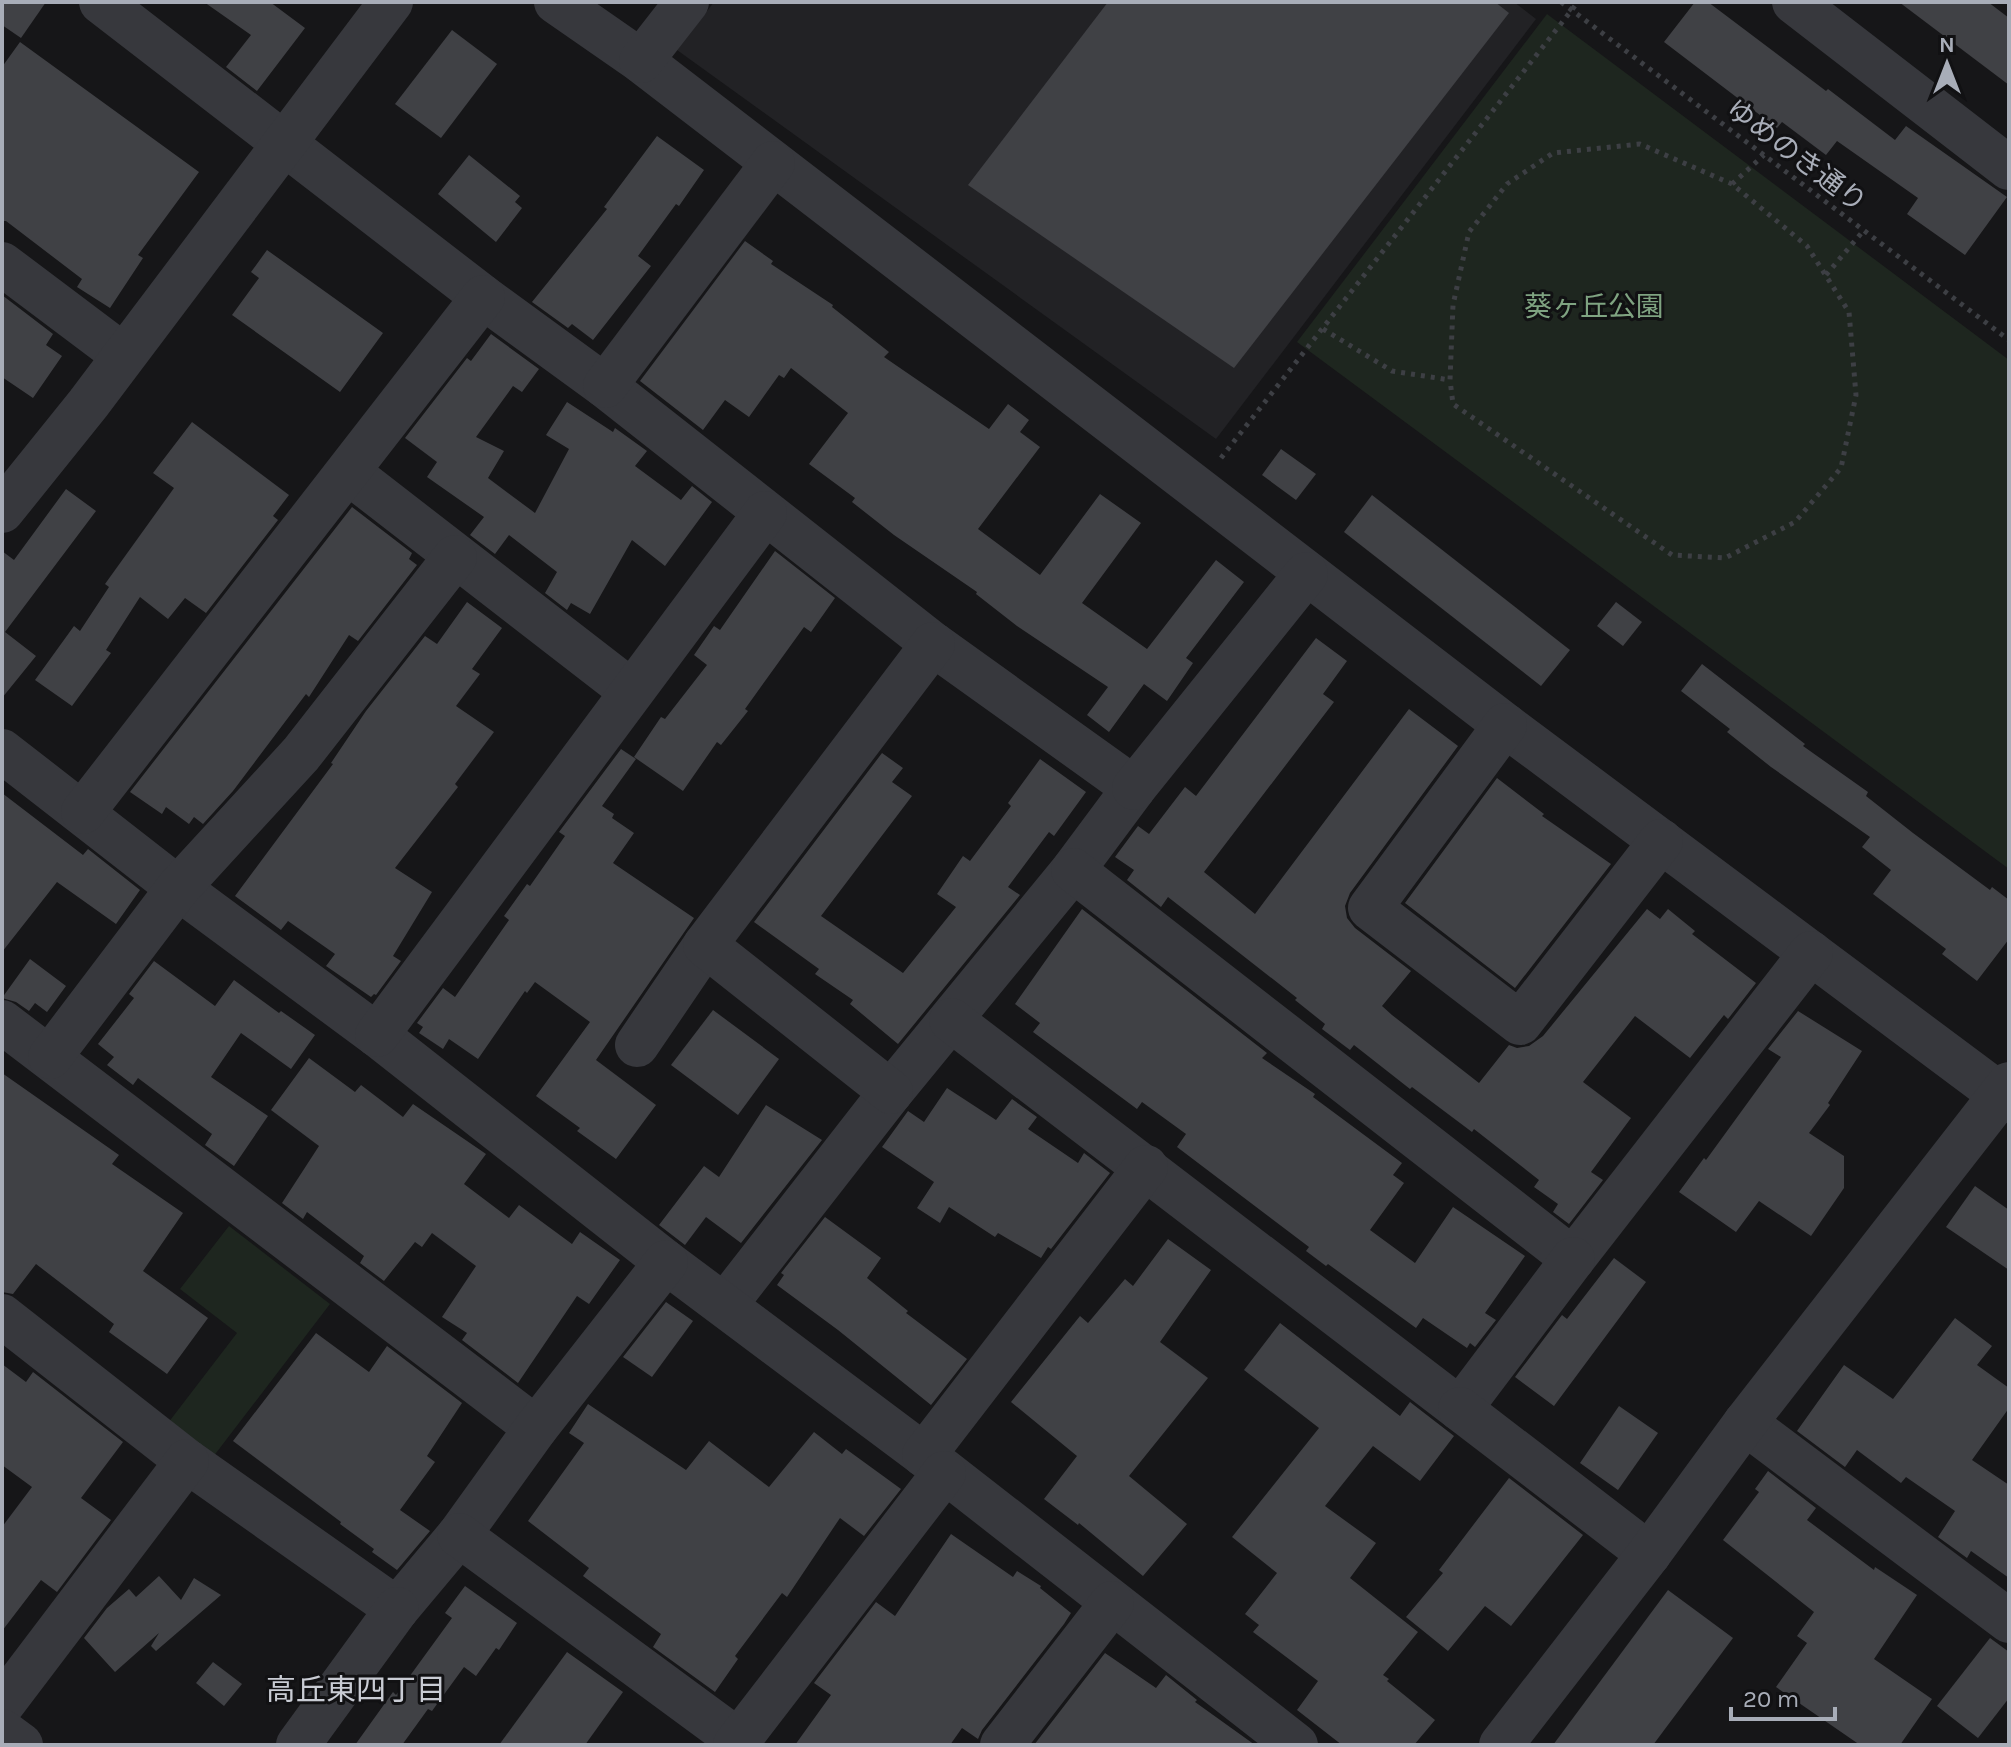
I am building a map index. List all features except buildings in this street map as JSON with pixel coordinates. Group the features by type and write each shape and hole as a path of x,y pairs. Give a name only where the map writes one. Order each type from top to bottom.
{"street":[{"path":"101,2 483,297 605,386 933,644 1134,788"},
{"path":"2,511 391,2"},
{"path":"556,2 641,61 1505,725 1811,953 2006,1093 1745,1423 1649,1554 1501,1745"},
{"path":"641,61 687,2"},
{"path":"1794,2 2009,168"},
{"path":"605,386 773,163"},
{"path":"2,264 123,355"},
{"path":"83,812 483,297"},
{"path":"348,472 631,691"},
{"path":"377,1035 765,513"},
{"path":"50,1057 178,888 301,754 455,557"},
{"path":"725,1305 891,1092 1073,870 1134,788 1306,574"},
{"path":"637,1045 705,945 933,644"},
{"path":"1505,725 1370,908 1520,1023 1661,841"},
{"path":"2,751 178,888 377,1035 666,1262 934,1464 1296,1745"},
{"path":"1073,870 1573,1259"},
{"path":"705,945 891,1092"},
{"path":"1460,1409 1811,953"},
{"path":"951,1020 1649,1554"},
{"path":"2,1022 536,1428"},
{"path":"459,1535 737,1743 1146,1167"},
{"path":"298,1745 397,1609 459,1535 536,1428 666,1262"},
{"path":"2,1316 187,1461 397,1609"},
{"path":"1745,1423 2009,1621"},
{"path":"2,1705 187,1461"},
{"path":"1002,1745 1112,1603"},
{"path":"2,1731 21,1745"}],"path":[{"name":"ゆめのき通り","path":"1561,2 2009,340"},
{"path":"1221,459 1578,2"},
{"path":"1640,144 1732,184 1807,246 1849,312 1856,395 1841,468 1795,522 1725,558 1672,555 1453,404 1450,380 1453,305 1469,232 1507,184 1553,153 1640,144"},
{"path":"1732,184 1764,155"},
{"path":"1826,275 1864,230"},
{"path":"1323,329 1392,371 1450,380"}],"shaded area":[{"path":"714,2 1514,2 1536,19 1216,439 677,50"}],"green space":[{"name":"葵ヶ丘公園","path":"1547,14 2009,360 2009,869 1297,342"},
{"path":"229,1226 330,1304 213,1457 168,1423 237,1333 180,1289"}],"district":[{"name":"高丘東四丁目","path":"356,1690"}]}
